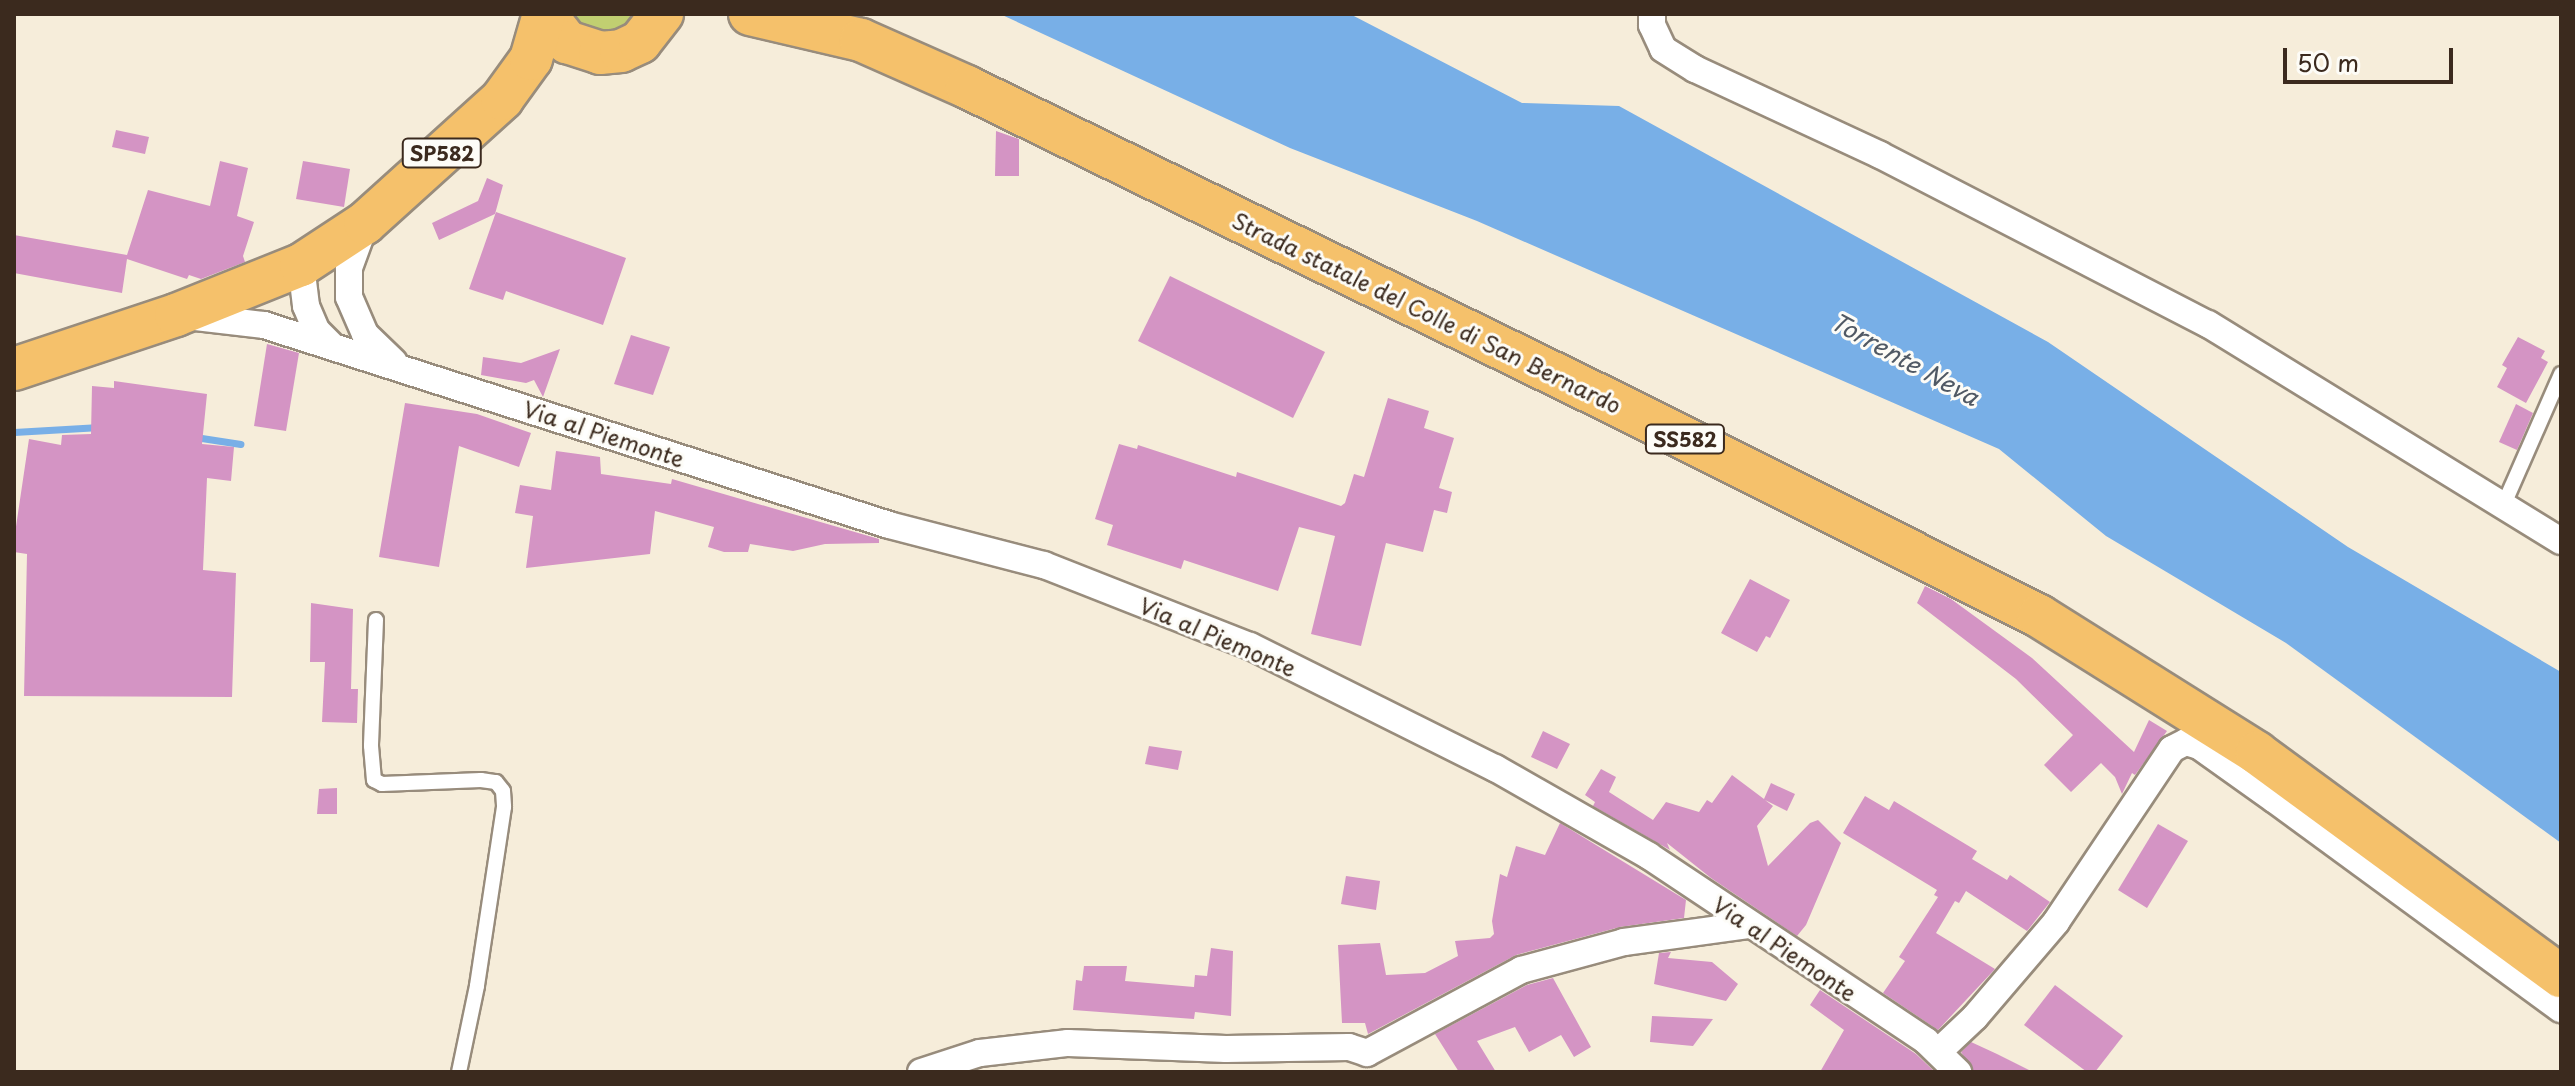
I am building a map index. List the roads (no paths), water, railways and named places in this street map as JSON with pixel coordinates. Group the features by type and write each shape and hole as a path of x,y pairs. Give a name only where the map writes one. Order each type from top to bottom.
{"main road":[{"path":"544,14 562,38 586,51"},
{"name":"Via al Piemonte","path":"14,369 176,315 301,265 365,223 502,99 531,59 544,14"},
{"name":"Strada statale del Colle di San Bernardo","path":"750,14 861,40 955,82 1610,401 2039,616 2269,762 2561,976"},
{"name":"Via al Piemonte","path":"517,81 561,56 586,51 621,51 640,42 667,18"}],"street":[{"path":"1652,14 1652,25 1663,49 1695,69 1880,155 2208,324 2561,541"},
{"name":"Via al Piemonte","path":"365,223 349,268 349,297 365,334 400,367"},
{"path":"301,265 306,306 316,330 332,346"},
{"name":"Via al Piemonte","path":"176,315 264,325 889,525 1044,565 1250,646 1495,768 1649,856 1926,1041 1958,1072"},
{"path":"1938,1052 1975,1017 2056,922 2172,749 2186,742 2199,746 2561,1009"},
{"path":"921,1072 980,1053 1068,1043 1226,1049 1349,1047 1364,1062 1521,970 1624,942 1748,925"}],"lane":[{"path":"2504,504 2561,374"},
{"path":"376,620 371,746 374,780 382,784 481,780 496,782 503,791 504,807 477,986 459,1072"}],"water":[{"name":"Torrente Neva","path":"1000,14 1350,14 1522,103 1619,106 2048,342 2348,547 2561,672 2561,843 2286,643 2106,536 1999,449 1477,221 1290,148"}],"waterway":[{"path":"14,432 100,427"},
{"path":"195,437 240,444"}]}
